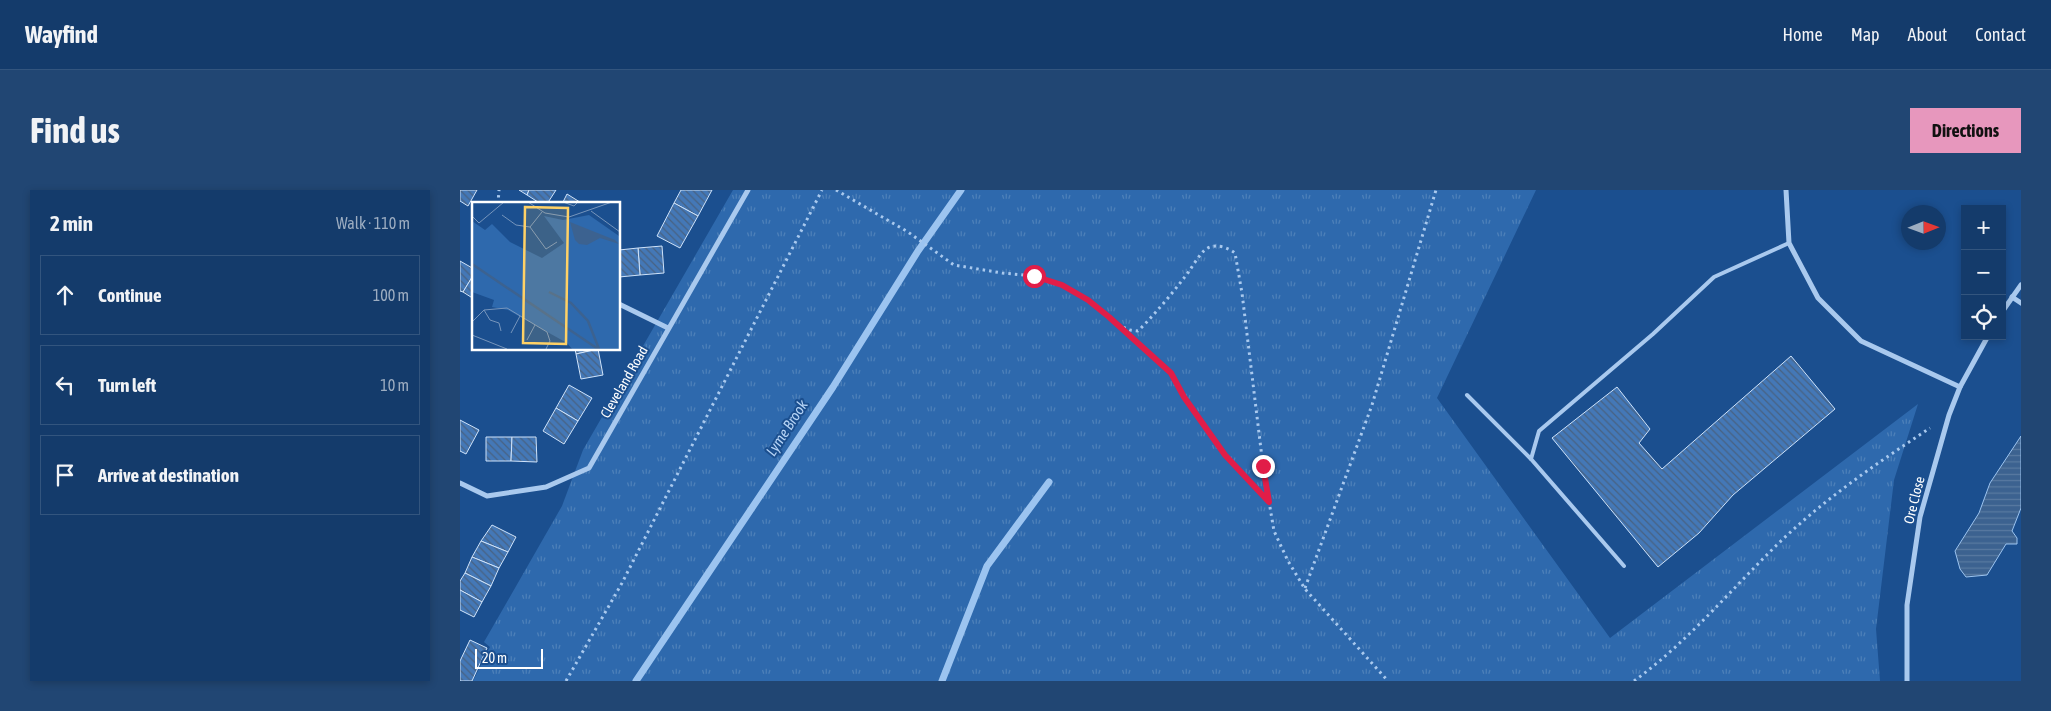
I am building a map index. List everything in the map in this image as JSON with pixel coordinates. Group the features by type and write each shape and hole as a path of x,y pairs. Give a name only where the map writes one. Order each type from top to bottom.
{"street":[{"name":"Cleveland Road","path":"460,483 487,496 546,488 589,468 748,190"},
{"path":"1786,190 1789,243 1818,298 1862,341 1960,387"},
{"path":"2006,306 2021,286"},
{"path":"2012,297 2021,303"},
{"path":"620,304 668,328"},
{"name":"Ore Close","path":"1907,681 1907,605 1920,517 1949,415 1960,387 1986,340"}],"lane":[{"path":"1531,459 1539,431 1652,334 1714,277 1789,243"},
{"path":"1467,395 1531,459 1624,566"}],"path":[{"path":"566,681 622,583 822,190"},
{"path":"836,190 908,232 954,265 1034,276 1062,285 1088,300 1120,326 1171,373 1184,397 1225,455 1269,502"},
{"path":"1305,589 1372,405 1436,190"},
{"path":"1120,326 1138,331 1155,315 1163,302 1179,285 1206,249 1217,246 1228,248 1235,253 1274,531 1280,546 1305,589 1388,681"},
{"path":"1634,681 1652,668 1690,633 1782,540 1827,501 1949,415"}],"green space":[{"path":"733,190 1536,190 1437,398 1610,638 1918,404 1894,480 1876,629 1880,681 473,681 490,647 484,642 562,506 583,450"}],"shaded area":[{"path":"2021,436 2021,508 2012,531 2017,538 2017,544 2006,544 1987,575 1966,577 1960,569 1955,551 1979,513 1990,483"}],"building":[{"path":"460,190 477,190 468,206 460,201"},
{"path":"519,190 529,190 527,195"},
{"path":"529,190 556,190 548,202 538,202 527,195"},
{"path":"681,190 712,190 698,216 674,203"},
{"path":"567,194 580,202 563,202"},
{"path":"674,203 698,216 680,248 657,236"},
{"path":"662,246 664,273 640,275 638,248"},
{"path":"638,248 640,275 620,277 620,250"},
{"path":"460,261 472,268 472,277 463,292 460,291"},
{"path":"472,277 472,298 463,292"},
{"path":"575,350 594,350 576,354"},
{"path":"598,350 603,375 581,379 576,354"},
{"path":"1791,356 1835,409 1733,495 1699,533 1658,567 1552,438 1617,387 1650,429 1639,443 1662,469"},
{"path":"569,385 592,398 578,421 556,408"},
{"path":"556,408 578,421 564,444 543,431"},
{"path":"460,420 479,430 466,454 460,451"},
{"path":"486,437 512,437 511,461 486,461"},
{"path":"512,437 536,437 537,462 511,461"},
{"path":"492,525 516,537 508,552 481,541"},
{"path":"481,541 508,552 499,568 472,557"},
{"path":"472,557 499,568 491,586 465,573"},
{"path":"465,573 491,586 482,602 460,590 460,581"},
{"path":"460,590 482,602 474,617 460,610"},
{"path":"470,640 487,648 472,681 460,681 460,661"}],"waterway":[{"name":"Lyme Brook","path":"636,681 833,387 918,251 961,190"},
{"path":"942,681 987,566 1049,482"}],"route":[{"path":"1034,276 1062,285 1088,300 1171,373 1184,397 1225,455 1269,502 1263,466"}]}
